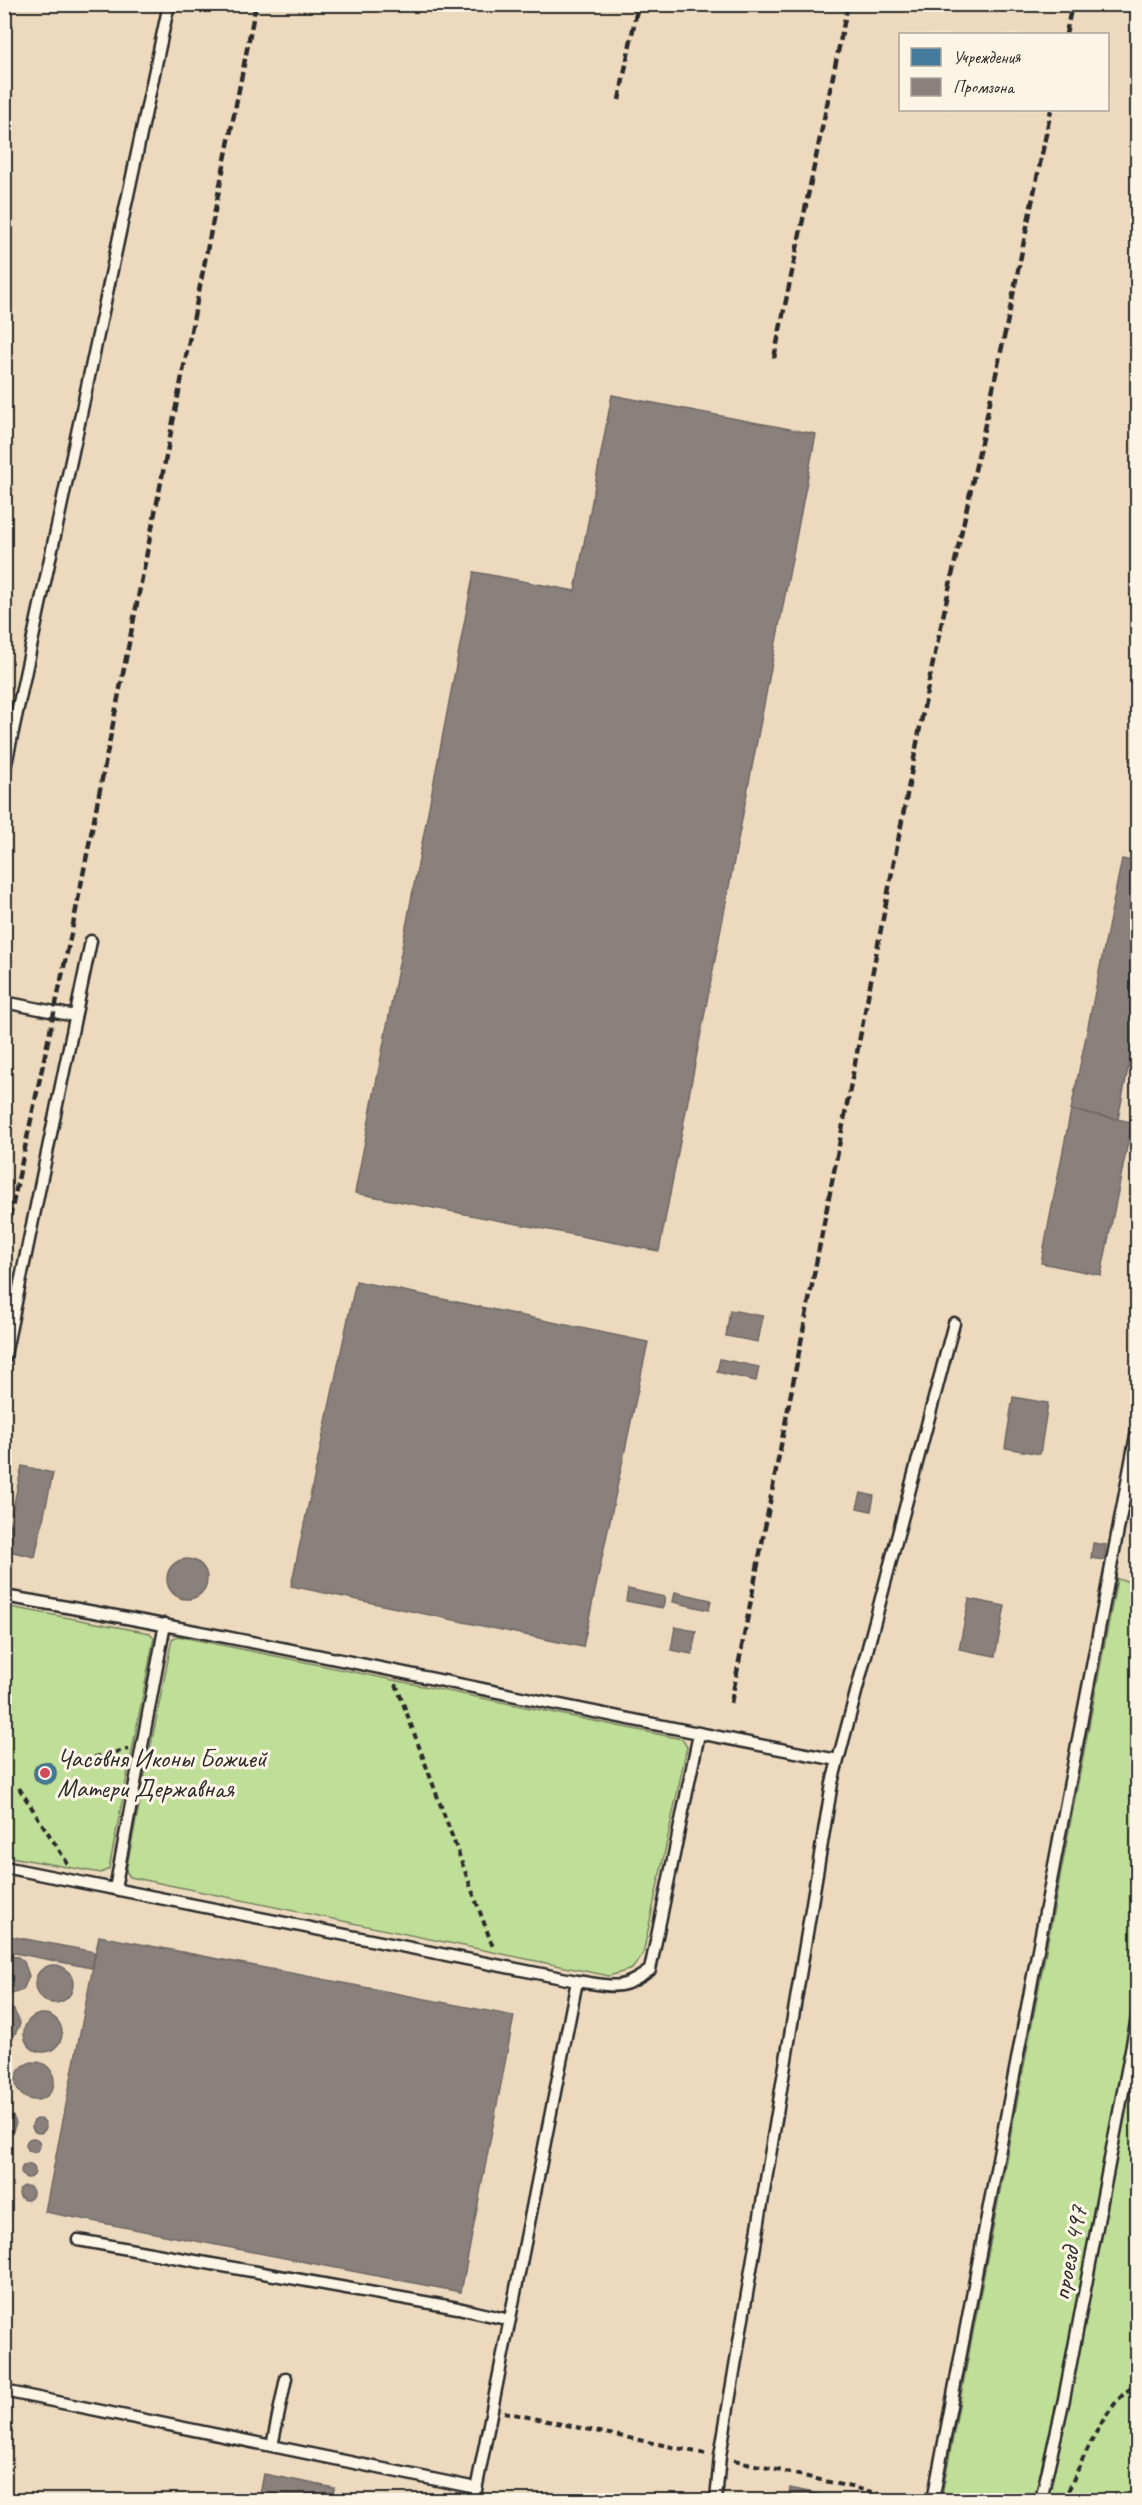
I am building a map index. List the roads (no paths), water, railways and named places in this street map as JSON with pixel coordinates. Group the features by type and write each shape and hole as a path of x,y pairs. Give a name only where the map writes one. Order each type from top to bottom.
{"lane":[{"path":"4,773 169,4"},
{"path":"4,1360 91,941"},
{"path":"4,1002 75,1016"},
{"path":"717,2500 720,2456 830,1795 954,1323"},
{"path":"933,2500 1137,1425"},
{"path":"4,1596 165,1624 699,1734 838,1760"},
{"path":"115,1889 165,1624"},
{"path":"4,1867 577,1981 611,1986 632,1984 650,1970 699,1734"},
{"path":"474,2500 577,1981"},
{"name":"проезд 497","path":"1041,2500 1064,2398 1137,2013"},
{"path":"78,2240 458,2308 510,2320"},
{"path":"272,2446 286,2378"},
{"path":"4,2391 476,2488"}],"railway":[{"path":"4,1245 74,920 256,4"},
{"path":"619,100 638,4"},
{"path":"774,358 848,4"},
{"path":"1066,33 1072,4"},
{"path":"731,1703 929,681 1051,111"}],"place":[{"name":"Часовня Иконы Божией Матери Державная","path":"45,1773"}]}
